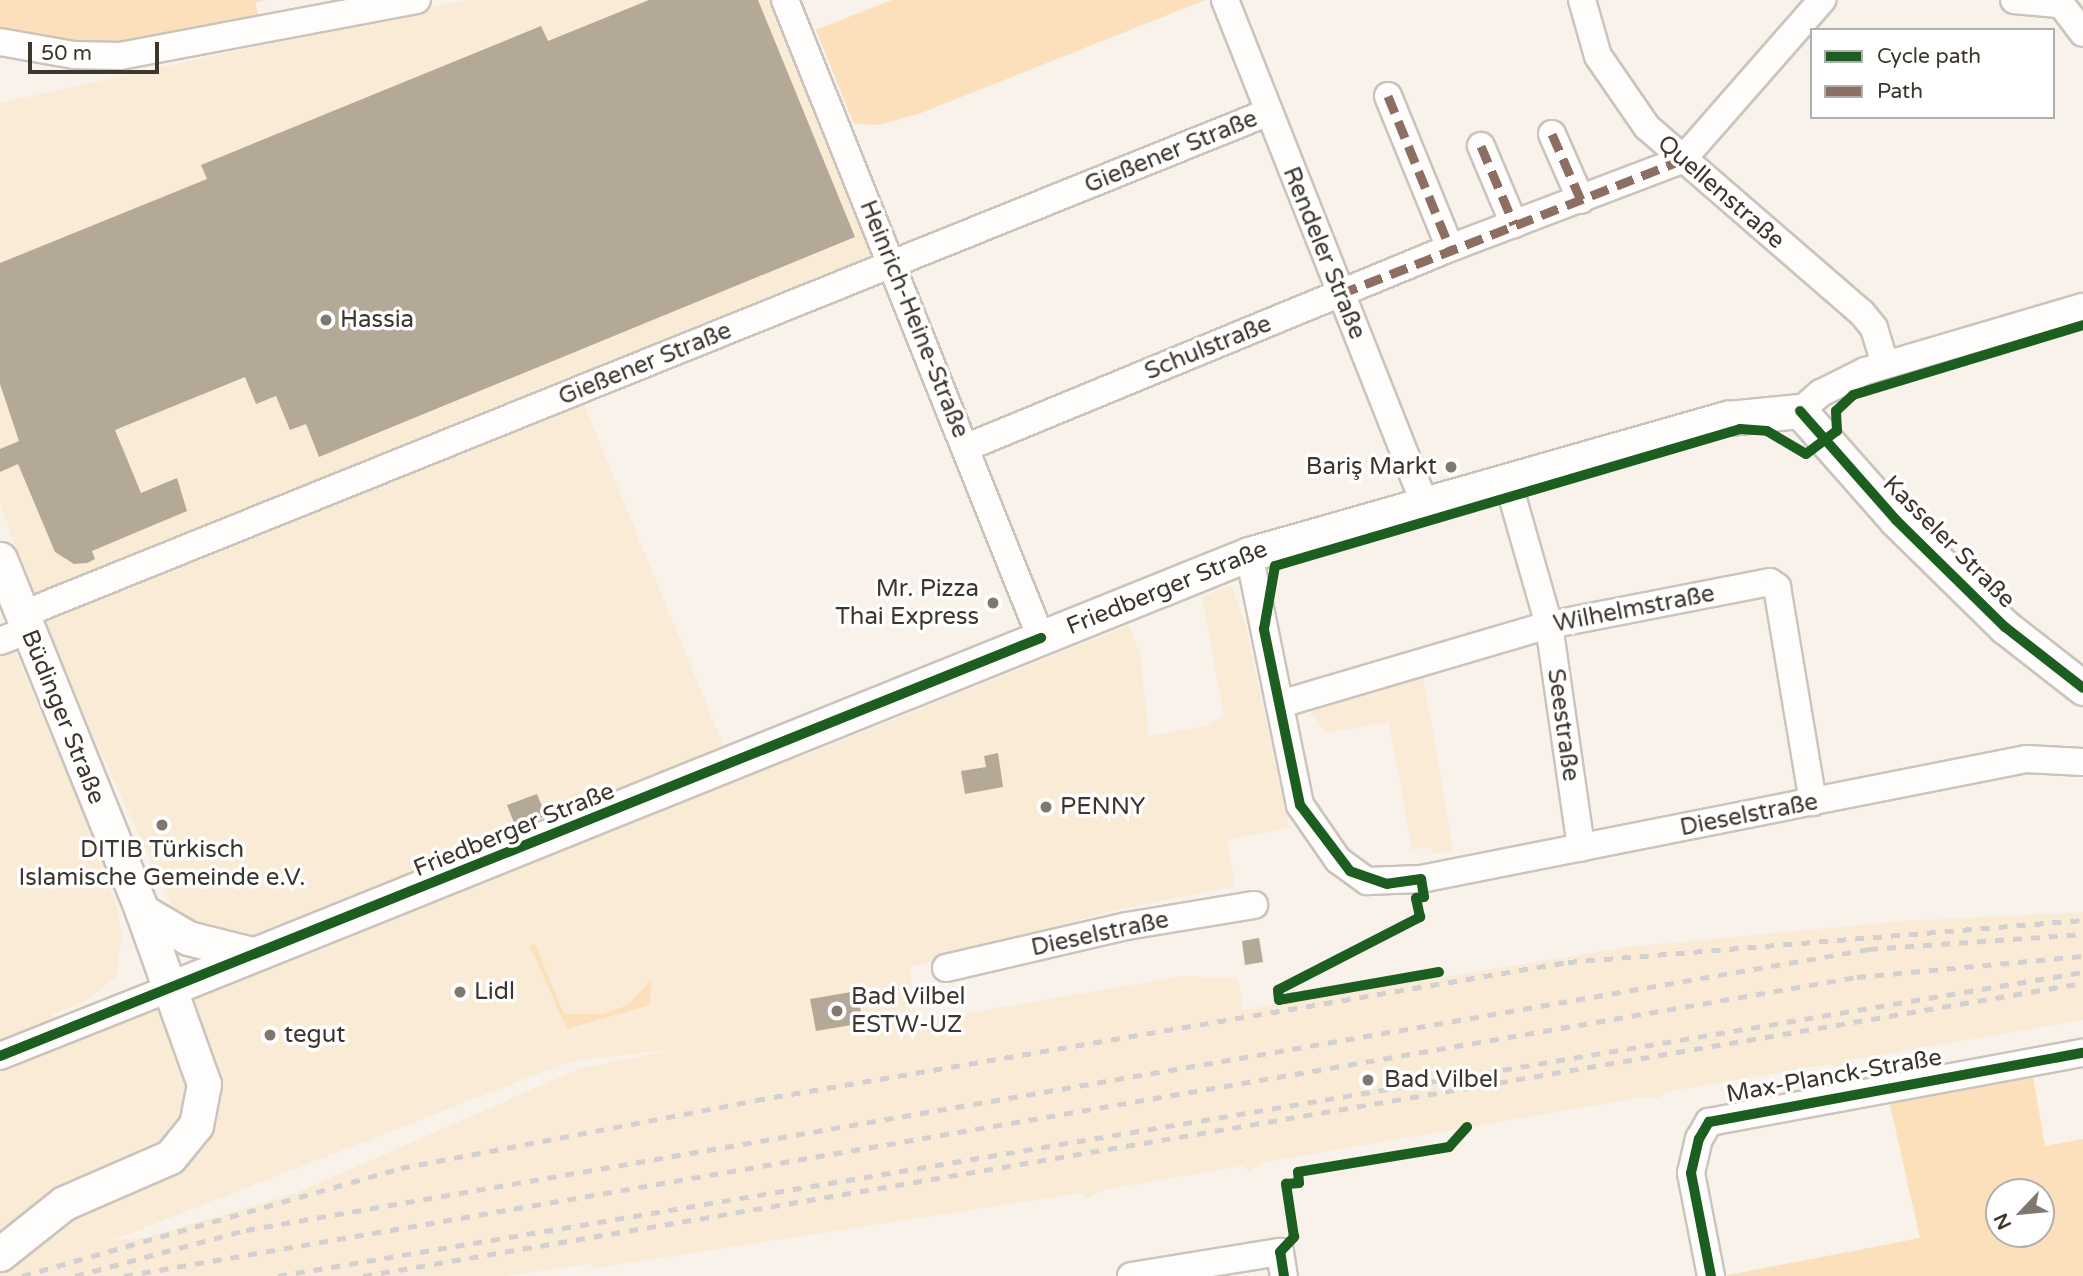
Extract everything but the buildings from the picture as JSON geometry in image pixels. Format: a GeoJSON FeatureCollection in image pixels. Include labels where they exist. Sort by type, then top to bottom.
{"type":"FeatureCollection","features":[{"type":"Feature","properties":{"kind":"main road","name":"Friedberger Straße"},"geometry":{"type":"LineString","coordinates":[[171,988],[251,954],[488,864],[1249,554],[1728,418],[1800,411]]}},
{"type":"Feature","properties":{"kind":"main road","name":"Kasseler Straße"},"geometry":{"type":"LineString","coordinates":[[1800,411],[1896,520],[2020,641],[2083,688]]}},
{"type":"Feature","properties":{"kind":"main road","name":"Büdinger Straße"},"geometry":{"type":"LineString","coordinates":[[0,559],[16,629],[142,911],[204,1084],[201,1108],[188,1138],[160,1163],[54,1210],[0,1254]]}},
{"type":"Feature","properties":{"kind":"main road","name":"Kasseler Straße"},"geometry":{"type":"LineString","coordinates":[[1970,592],[2083,670]]}},
{"type":"Feature","properties":{"kind":"main road"},"geometry":{"type":"LineString","coordinates":[[142,911],[188,938],[251,954]]}},
{"type":"Feature","properties":{"kind":"street"},"geometry":{"type":"LineString","coordinates":[[0,42],[74,55],[120,56],[417,0]]}},
{"type":"Feature","properties":{"kind":"street","name":"Heinrich-Heine-Straße"},"geometry":{"type":"LineString","coordinates":[[785,0],[1041,638]]}},
{"type":"Feature","properties":{"kind":"street","name":"Rendeler Straße"},"geometry":{"type":"LineString","coordinates":[[1225,0],[1425,505]]}},
{"type":"Feature","properties":{"kind":"street","name":"Quellenstraße"},"geometry":{"type":"LineString","coordinates":[[1582,0],[1605,69],[1647,127],[1869,320],[1885,364]]}},
{"type":"Feature","properties":{"kind":"street","name":"Schulstraße"},"geometry":{"type":"LineString","coordinates":[[965,448],[1450,248],[1682,160],[1822,0]]}},
{"type":"Feature","properties":{"kind":"street"},"geometry":{"type":"LineString","coordinates":[[2014,0],[2058,2],[2083,33]]}},
{"type":"Feature","properties":{"kind":"street"},"geometry":{"type":"LineString","coordinates":[[1388,96],[1450,248]]}},
{"type":"Feature","properties":{"kind":"street","name":"Gießener Straße"},"geometry":{"type":"LineString","coordinates":[[16,629],[892,264],[1269,112]]}},
{"type":"Feature","properties":{"kind":"street"},"geometry":{"type":"LineString","coordinates":[[1552,134],[1581,200]]}},
{"type":"Feature","properties":{"kind":"street"},"geometry":{"type":"LineString","coordinates":[[1482,146],[1514,224]]}},
{"type":"Feature","properties":{"kind":"street"},"geometry":{"type":"LineString","coordinates":[[1800,411],[1821,393],[1885,364],[2083,307]]}},
{"type":"Feature","properties":{"kind":"street","name":"Seestraße"},"geometry":{"type":"LineString","coordinates":[[1508,482],[1549,625],[1581,848]]}},
{"type":"Feature","properties":{"kind":"street","name":"Dieselstraße"},"geometry":{"type":"LineString","coordinates":[[1249,554],[1300,805],[1338,860],[1367,881],[1416,880],[2026,759],[2083,762]]}},
{"type":"Feature","properties":{"kind":"street","name":"Wilhelmstraße"},"geometry":{"type":"LineString","coordinates":[[1280,704],[1549,625],[1774,582],[1813,802]]}},
{"type":"Feature","properties":{"kind":"street","name":"Dieselstraße"},"geometry":{"type":"LineString","coordinates":[[946,968],[1127,926],[1254,905]]}},
{"type":"Feature","properties":{"kind":"street","name":"Friedberger Straße"},"geometry":{"type":"LineString","coordinates":[[0,1056],[171,988]]}},
{"type":"Feature","properties":{"kind":"street","name":"Max-Planck-Straße"},"geometry":{"type":"LineString","coordinates":[[1710,1276],[1691,1173],[1699,1139],[1709,1122],[2083,1053]]}},
{"type":"Feature","properties":{"kind":"street"},"geometry":{"type":"LineString","coordinates":[[1131,1276],[1280,1252],[1284,1276]]}},
{"type":"Feature","properties":{"kind":"shaded area"},"geometry":{"type":"Polygon","coordinates":[[[0,0],[265,0],[255,3],[261,23],[116,50],[0,30],[0,0]]]}},
{"type":"Feature","properties":{"kind":"shaded area"},"geometry":{"type":"Polygon","coordinates":[[[465,0],[777,0],[881,255],[574,380],[735,774],[801,757],[1129,625],[1140,653],[1149,736],[1205,726],[1224,716],[1202,597],[1231,585],[1245,623],[1289,827],[1227,840],[1235,886],[1116,910],[910,967],[916,1022],[1184,976],[1238,979],[1243,1010],[1628,947],[1902,921],[2083,912],[2083,1020],[1851,1060],[1837,1068],[1830,1064],[1665,1092],[1660,1098],[1644,1097],[1265,1162],[1249,1171],[1242,1166],[1103,1190],[1088,1198],[1081,1193],[596,1268],[590,1264],[506,1276],[0,1276],[0,626],[4,625],[100,853],[118,912],[122,939],[116,977],[85,1001],[53,1014],[66,1046],[209,988],[37,612],[0,502],[0,103],[465,0]],[[682,1048],[568,1062],[113,1240],[144,1238],[296,1193],[581,1068],[682,1048]]]}},
{"type":"Feature","properties":{"kind":"shaded area"},"geometry":{"type":"Polygon","coordinates":[[[892,0],[1205,0],[921,113],[879,125],[854,124],[816,30],[892,0]]]}},
{"type":"Feature","properties":{"kind":"shaded area"},"geometry":{"type":"Polygon","coordinates":[[[1423,675],[1453,850],[1432,854],[1430,847],[1412,850],[1389,722],[1326,733],[1311,711],[1423,675]]]}},
{"type":"Feature","properties":{"kind":"shaded area"},"geometry":{"type":"Polygon","coordinates":[[[535,944],[564,1014],[602,1014],[628,1005],[651,980],[650,1005],[567,1029],[530,946],[535,944]]]}},
{"type":"Feature","properties":{"kind":"shaded area"},"geometry":{"type":"Polygon","coordinates":[[[2032,1072],[2045,1146],[2083,1139],[2083,1276],[1723,1276],[1920,1238],[1889,1100],[2032,1072]]]}},
{"type":"Feature","properties":{"kind":"railway"},"geometry":{"type":"LineString","coordinates":[[22,1276],[401,1168],[756,1100],[1568,962],[2083,920]]}},
{"type":"Feature","properties":{"kind":"railway"},"geometry":{"type":"LineString","coordinates":[[75,1276],[246,1230],[1869,949],[2083,934]]}},
{"type":"Feature","properties":{"kind":"railway"},"geometry":{"type":"LineString","coordinates":[[124,1276],[1857,977],[2083,956]]}},
{"type":"Feature","properties":{"kind":"railway"},"geometry":{"type":"LineString","coordinates":[[278,1276],[2083,972]]}},
{"type":"Feature","properties":{"kind":"railway"},"geometry":{"type":"LineString","coordinates":[[363,1276],[2083,983]]}},
{"type":"Feature","properties":{"kind":"marked path"},"geometry":{"type":"LineString","coordinates":[[1388,96],[1450,248]]}},
{"type":"Feature","properties":{"kind":"marked path"},"geometry":{"type":"LineString","coordinates":[[1552,134],[1581,200]]}},
{"type":"Feature","properties":{"kind":"marked path"},"geometry":{"type":"LineString","coordinates":[[1481,146],[1514,224]]}},
{"type":"Feature","properties":{"kind":"marked path"},"geometry":{"type":"LineString","coordinates":[[1340,294],[1682,160]]}},
{"type":"Feature","properties":{"kind":"cycle path"},"geometry":{"type":"LineString","coordinates":[[1439,972],[1279,1000],[1278,990],[1420,917],[1416,898],[1424,897],[1421,879],[1387,884],[1350,871],[1300,805],[1264,629],[1275,566],[1740,429],[1767,431],[1806,454],[1837,431],[1836,411],[1853,395],[2083,325]]}},
{"type":"Feature","properties":{"kind":"cycle path"},"geometry":{"type":"LineString","coordinates":[[1800,411],[1896,520],[2005,627],[2083,688]]}},
{"type":"Feature","properties":{"kind":"cycle path"},"geometry":{"type":"LineString","coordinates":[[0,1056],[1041,638]]}},
{"type":"Feature","properties":{"kind":"cycle path"},"geometry":{"type":"LineString","coordinates":[[1711,1276],[1691,1173],[1699,1139],[1709,1122],[2083,1053]]}},
{"type":"Feature","properties":{"kind":"cycle path"},"geometry":{"type":"LineString","coordinates":[[1284,1276],[1280,1252],[1294,1237],[1286,1184],[1299,1183],[1298,1172],[1449,1147],[1467,1127]]}},
{"type":"Feature","properties":{"kind":"place","name":"Hassia"},"geometry":{"type":"Point","coordinates":[326,320]}},
{"type":"Feature","properties":{"kind":"place","name":"Bariş Markt"},"geometry":{"type":"Point","coordinates":[1451,467]}},
{"type":"Feature","properties":{"kind":"place","name":"Mr. Pizza Thai Express"},"geometry":{"type":"Point","coordinates":[993,603]}},
{"type":"Feature","properties":{"kind":"place","name":"PENNY"},"geometry":{"type":"Point","coordinates":[1046,807]}},
{"type":"Feature","properties":{"kind":"place","name":"DITIB Türkisch Islamische Gemeinde e.V."},"geometry":{"type":"Point","coordinates":[162,825]}},
{"type":"Feature","properties":{"kind":"place","name":"Lidl"},"geometry":{"type":"Point","coordinates":[460,992]}},
{"type":"Feature","properties":{"kind":"place","name":"Bad Vilbel ESTW-UZ"},"geometry":{"type":"Point","coordinates":[837,1011]}},
{"type":"Feature","properties":{"kind":"place","name":"tegut"},"geometry":{"type":"Point","coordinates":[270,1035]}},
{"type":"Feature","properties":{"kind":"place","name":"Bad Vilbel"},"geometry":{"type":"Point","coordinates":[1368,1080]}}]}
